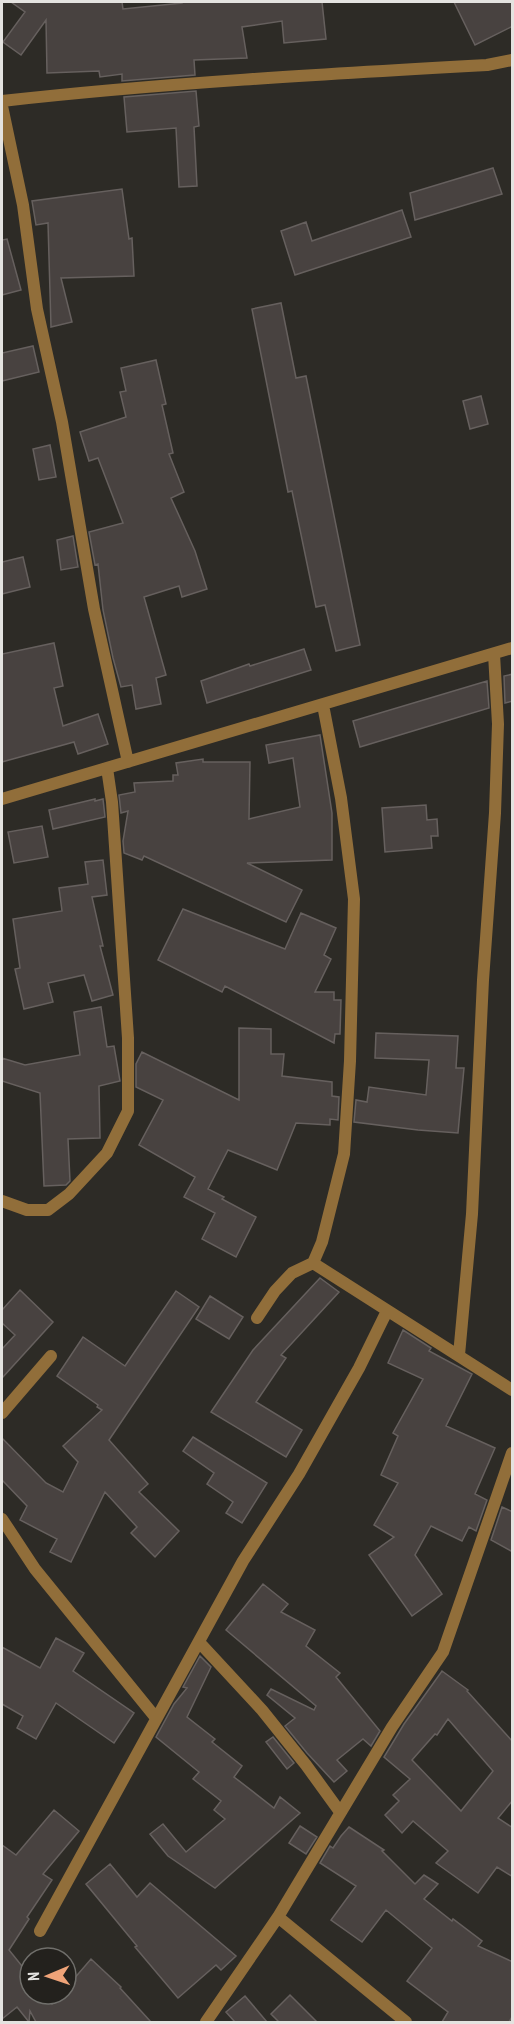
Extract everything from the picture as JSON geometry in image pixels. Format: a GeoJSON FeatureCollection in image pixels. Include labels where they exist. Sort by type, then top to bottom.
{"type":"FeatureCollection","features":[{"type":"Feature","properties":{"kind":"street"},"geometry":{"type":"LineString","coordinates":[[2,101],[87,91],[212,81],[487,65],[513,60]]}},
{"type":"Feature","properties":{"kind":"street"},"geometry":{"type":"LineString","coordinates":[[2,106],[23,205],[37,309],[62,422],[94,609],[128,762]]}},
{"type":"Feature","properties":{"kind":"street"},"geometry":{"type":"LineString","coordinates":[[2,799],[513,648]]}},
{"type":"Feature","properties":{"kind":"street"},"geometry":{"type":"LineString","coordinates":[[459,1355],[472,1214],[483,980],[495,813],[498,724],[494,654]]}},
{"type":"Feature","properties":{"kind":"street"},"geometry":{"type":"LineString","coordinates":[[257,1318],[274,1291],[292,1273],[313,1263],[322,1242],[344,1154],[350,1061],[354,899],[341,798],[323,705]]}},
{"type":"Feature","properties":{"kind":"street"},"geometry":{"type":"LineString","coordinates":[[2,1201],[27,1210],[48,1210],[69,1194],[107,1153],[128,1111],[128,1038],[112,802],[107,768]]}},
{"type":"Feature","properties":{"kind":"street"},"geometry":{"type":"LineString","coordinates":[[313,1263],[513,1390]]}},
{"type":"Feature","properties":{"kind":"street"},"geometry":{"type":"LineString","coordinates":[[40,1931],[243,1561],[299,1474],[360,1368],[387,1311]]}},
{"type":"Feature","properties":{"kind":"street"},"geometry":{"type":"LineString","coordinates":[[2,1413],[51,1356]]}},
{"type":"Feature","properties":{"kind":"street"},"geometry":{"type":"LineString","coordinates":[[206,2022],[278,1917],[392,1727],[443,1652],[513,1453]]}},
{"type":"Feature","properties":{"kind":"street"},"geometry":{"type":"LineString","coordinates":[[2,1519],[35,1569],[156,1718]]}},
{"type":"Feature","properties":{"kind":"street"},"geometry":{"type":"LineString","coordinates":[[199,1641],[262,1710],[340,1812]]}},
{"type":"Feature","properties":{"kind":"street"},"geometry":{"type":"LineString","coordinates":[[278,1917],[406,2022]]}},
{"type":"Feature","properties":{"kind":"building"},"geometry":{"type":"Polygon","coordinates":[[[11,2],[122,2],[123,9],[182,2],[322,2],[326,39],[284,43],[282,21],[242,27],[247,58],[194,60],[195,75],[122,81],[122,74],[100,77],[99,71],[47,73],[46,20],[21,55],[3,42],[25,12],[11,2]]]}},
{"type":"Feature","properties":{"kind":"building"},"geometry":{"type":"Polygon","coordinates":[[[454,2],[513,2],[513,26],[475,45],[454,2]]]}},
{"type":"Feature","properties":{"kind":"building"},"geometry":{"type":"Polygon","coordinates":[[[196,91],[199,126],[194,127],[197,186],[179,187],[176,128],[127,132],[124,97],[196,91]]]}},
{"type":"Feature","properties":{"kind":"building"},"geometry":{"type":"Polygon","coordinates":[[[493,168],[502,194],[415,220],[410,193],[493,168]]]}},
{"type":"Feature","properties":{"kind":"building"},"geometry":{"type":"Polygon","coordinates":[[[122,189],[129,239],[132,238],[134,276],[61,278],[72,322],[51,327],[48,223],[36,225],[32,201],[122,189]]]}},
{"type":"Feature","properties":{"kind":"building"},"geometry":{"type":"Polygon","coordinates":[[[402,210],[411,237],[295,275],[281,231],[306,222],[312,241],[402,210]]]}},
{"type":"Feature","properties":{"kind":"building"},"geometry":{"type":"Polygon","coordinates":[[[7,239],[21,290],[2,295],[2,240],[7,239]]]}},
{"type":"Feature","properties":{"kind":"building"},"geometry":{"type":"Polygon","coordinates":[[[281,303],[296,378],[306,376],[360,645],[336,651],[325,605],[316,607],[292,491],[288,492],[252,309],[281,303]]]}},
{"type":"Feature","properties":{"kind":"building"},"geometry":{"type":"Polygon","coordinates":[[[33,346],[39,372],[2,381],[2,353],[33,346]]]}},
{"type":"Feature","properties":{"kind":"building"},"geometry":{"type":"Polygon","coordinates":[[[156,360],[166,404],[162,405],[173,453],[169,454],[184,492],[171,498],[195,551],[207,589],[182,597],[179,586],[144,597],[166,675],[156,678],[161,704],[136,709],[132,685],[121,687],[113,658],[103,610],[98,564],[95,565],[89,532],[123,523],[98,458],[89,461],[80,432],[126,417],[120,392],[126,391],[121,368],[156,360]]]}},
{"type":"Feature","properties":{"kind":"building"},"geometry":{"type":"Polygon","coordinates":[[[481,396],[488,424],[470,429],[463,401],[481,396]]]}},
{"type":"Feature","properties":{"kind":"building"},"geometry":{"type":"Polygon","coordinates":[[[50,445],[56,477],[39,480],[33,449],[50,445]]]}},
{"type":"Feature","properties":{"kind":"building"},"geometry":{"type":"Polygon","coordinates":[[[73,536],[78,567],[61,570],[57,540],[73,536]]]}},
{"type":"Feature","properties":{"kind":"building"},"geometry":{"type":"Polygon","coordinates":[[[23,557],[30,587],[2,594],[2,562],[23,557]]]}},
{"type":"Feature","properties":{"kind":"building"},"geometry":{"type":"Polygon","coordinates":[[[54,643],[63,686],[54,688],[63,726],[98,714],[108,744],[78,754],[74,742],[2,762],[2,654],[54,643]]]}},
{"type":"Feature","properties":{"kind":"building"},"geometry":{"type":"Polygon","coordinates":[[[304,649],[311,670],[207,703],[201,681],[249,664],[250,666],[304,649]]]}},
{"type":"Feature","properties":{"kind":"building"},"geometry":{"type":"Polygon","coordinates":[[[513,674],[513,701],[505,703],[504,676],[513,674]]]}},
{"type":"Feature","properties":{"kind":"building"},"geometry":{"type":"Polygon","coordinates":[[[487,681],[489,708],[360,747],[353,721],[487,681]]]}},
{"type":"Feature","properties":{"kind":"building"},"geometry":{"type":"Polygon","coordinates":[[[320,735],[332,813],[332,860],[247,863],[302,890],[286,922],[144,856],[142,860],[124,853],[123,841],[128,811],[121,813],[119,795],[135,792],[134,783],[173,781],[173,775],[178,775],[176,763],[203,759],[203,762],[250,762],[249,819],[300,807],[293,758],[269,763],[266,745],[320,735]]]}},
{"type":"Feature","properties":{"kind":"building"},"geometry":{"type":"Polygon","coordinates":[[[95,799],[95,801],[103,799],[105,817],[53,829],[49,810],[95,799]]]}},
{"type":"Feature","properties":{"kind":"building"},"geometry":{"type":"Polygon","coordinates":[[[426,805],[427,820],[437,819],[438,836],[431,836],[432,848],[385,852],[382,808],[426,805]]]}},
{"type":"Feature","properties":{"kind":"building"},"geometry":{"type":"Polygon","coordinates":[[[42,826],[48,857],[14,863],[8,832],[42,826]]]}},
{"type":"Feature","properties":{"kind":"building"},"geometry":{"type":"Polygon","coordinates":[[[103,860],[107,895],[92,897],[103,946],[100,946],[113,995],[92,1001],[84,975],[48,983],[53,1002],[24,1009],[15,969],[20,968],[13,919],[62,911],[59,888],[88,884],[85,862],[103,860]]]}},
{"type":"Feature","properties":{"kind":"building"},"geometry":{"type":"Polygon","coordinates":[[[183,909],[285,949],[301,913],[336,928],[324,955],[331,959],[315,992],[334,992],[334,1000],[341,1000],[340,1034],[335,1034],[334,1043],[225,986],[222,992],[158,960],[183,909]]]}},
{"type":"Feature","properties":{"kind":"building"},"geometry":{"type":"Polygon","coordinates":[[[101,1007],[107,1047],[114,1046],[120,1081],[99,1086],[100,1138],[68,1139],[70,1181],[66,1185],[44,1186],[40,1093],[2,1081],[2,1058],[25,1065],[80,1055],[74,1012],[101,1007]]]}},
{"type":"Feature","properties":{"kind":"building"},"geometry":{"type":"Polygon","coordinates":[[[239,1028],[271,1029],[271,1054],[284,1054],[282,1076],[332,1082],[332,1096],[339,1097],[338,1120],[330,1119],[330,1125],[296,1123],[277,1170],[228,1150],[208,1189],[256,1217],[236,1257],[202,1239],[215,1213],[184,1197],[195,1177],[139,1145],[163,1100],[136,1087],[136,1064],[142,1052],[239,1100],[239,1028]]]}},
{"type":"Feature","properties":{"kind":"building"},"geometry":{"type":"Polygon","coordinates":[[[376,1033],[458,1036],[456,1068],[464,1068],[458,1133],[354,1122],[356,1100],[367,1102],[369,1087],[426,1095],[429,1060],[375,1058],[376,1033]]]}},
{"type":"Feature","properties":{"kind":"building"},"geometry":{"type":"Polygon","coordinates":[[[320,1278],[339,1292],[281,1355],[286,1358],[256,1402],[302,1430],[286,1457],[211,1412],[253,1350],[320,1278]]]}},
{"type":"Feature","properties":{"kind":"building"},"geometry":{"type":"Polygon","coordinates":[[[20,1290],[53,1322],[2,1378],[2,1349],[15,1335],[2,1323],[2,1310],[20,1290]]]}},
{"type":"Feature","properties":{"kind":"building"},"geometry":{"type":"Polygon","coordinates":[[[176,1291],[199,1307],[109,1440],[148,1484],[139,1492],[179,1531],[155,1557],[131,1533],[137,1527],[105,1492],[71,1562],[50,1552],[57,1539],[20,1520],[27,1506],[2,1480],[2,1438],[46,1483],[63,1492],[78,1462],[63,1446],[102,1410],[57,1376],[83,1337],[125,1366],[176,1291]]]}},
{"type":"Feature","properties":{"kind":"building"},"geometry":{"type":"Polygon","coordinates":[[[210,1296],[243,1317],[229,1339],[196,1319],[210,1296]]]}},
{"type":"Feature","properties":{"kind":"building"},"geometry":{"type":"Polygon","coordinates":[[[403,1330],[431,1348],[429,1351],[472,1374],[446,1426],[495,1448],[475,1494],[487,1500],[476,1531],[469,1527],[462,1541],[431,1526],[415,1555],[442,1594],[412,1616],[369,1555],[394,1537],[374,1525],[398,1483],[381,1475],[398,1436],[393,1433],[423,1379],[388,1363],[403,1330]]]}},
{"type":"Feature","properties":{"kind":"building"},"geometry":{"type":"Polygon","coordinates":[[[193,1437],[267,1483],[242,1523],[226,1513],[233,1502],[207,1484],[214,1473],[183,1451],[193,1437]]]}},
{"type":"Feature","properties":{"kind":"building"},"geometry":{"type":"Polygon","coordinates":[[[502,1507],[513,1512],[513,1552],[491,1540],[502,1507]]]}},
{"type":"Feature","properties":{"kind":"building"},"geometry":{"type":"Polygon","coordinates":[[[263,1584],[288,1604],[281,1612],[315,1630],[306,1646],[340,1673],[336,1677],[380,1731],[371,1746],[363,1739],[337,1760],[347,1771],[334,1782],[285,1726],[295,1718],[267,1695],[271,1689],[314,1710],[316,1706],[226,1630],[263,1584]]]}},
{"type":"Feature","properties":{"kind":"building"},"geometry":{"type":"Polygon","coordinates":[[[56,1638],[84,1653],[73,1671],[134,1713],[114,1743],[56,1703],[36,1739],[17,1728],[23,1716],[2,1704],[2,1647],[40,1668],[56,1638]]]}},
{"type":"Feature","properties":{"kind":"building"},"geometry":{"type":"Polygon","coordinates":[[[200,1656],[211,1667],[187,1717],[215,1739],[212,1742],[242,1766],[234,1777],[274,1808],[280,1797],[300,1813],[215,1888],[168,1856],[150,1834],[163,1824],[186,1852],[225,1819],[214,1810],[221,1801],[193,1779],[199,1772],[156,1737],[174,1704],[187,1688],[183,1687],[200,1656]]]}},
{"type":"Feature","properties":{"kind":"building"},"geometry":{"type":"Polygon","coordinates":[[[442,1671],[468,1690],[513,1742],[513,1800],[498,1818],[513,1828],[513,1877],[497,1867],[478,1893],[436,1863],[448,1851],[413,1821],[402,1833],[385,1815],[399,1801],[393,1795],[410,1779],[384,1757],[404,1724],[442,1671]],[[448,1719],[437,1735],[435,1734],[412,1760],[461,1811],[493,1771],[448,1719]]]}},
{"type":"Feature","properties":{"kind":"building"},"geometry":{"type":"Polygon","coordinates":[[[273,1737],[294,1763],[287,1769],[266,1742],[273,1737]]]}},
{"type":"Feature","properties":{"kind":"building"},"geometry":{"type":"Polygon","coordinates":[[[54,1810],[79,1831],[43,1874],[52,1880],[27,1917],[29,1919],[9,1950],[18,1961],[18,2006],[78,2006],[78,1974],[91,1959],[121,1987],[151,2022],[36,2022],[30,2011],[29,2022],[17,2007],[2,2019],[2,1845],[16,1855],[54,1810]]]}},
{"type":"Feature","properties":{"kind":"building"},"geometry":{"type":"Polygon","coordinates":[[[300,1826],[317,1837],[306,1854],[289,1843],[300,1826]]]}},
{"type":"Feature","properties":{"kind":"building"},"geometry":{"type":"Polygon","coordinates":[[[349,1827],[384,1850],[382,1851],[415,1884],[424,1875],[438,1884],[424,1899],[482,1941],[478,1946],[513,1962],[513,2015],[509,2022],[442,2022],[448,2012],[407,1981],[432,1948],[386,1910],[362,1942],[331,1920],[356,1886],[320,1863],[330,1846],[333,1848],[349,1827]]]}},
{"type":"Feature","properties":{"kind":"building"},"geometry":{"type":"Polygon","coordinates":[[[110,1864],[137,1897],[150,1883],[236,1956],[221,1970],[216,1965],[178,1998],[86,1884],[110,1864]]]}},
{"type":"Feature","properties":{"kind":"building"},"geometry":{"type":"Polygon","coordinates":[[[290,1995],[317,2022],[279,2022],[271,2014],[290,1995]]]}},
{"type":"Feature","properties":{"kind":"building"},"geometry":{"type":"Polygon","coordinates":[[[245,1996],[267,2022],[235,2022],[226,2012],[245,1996]]]}}]}
